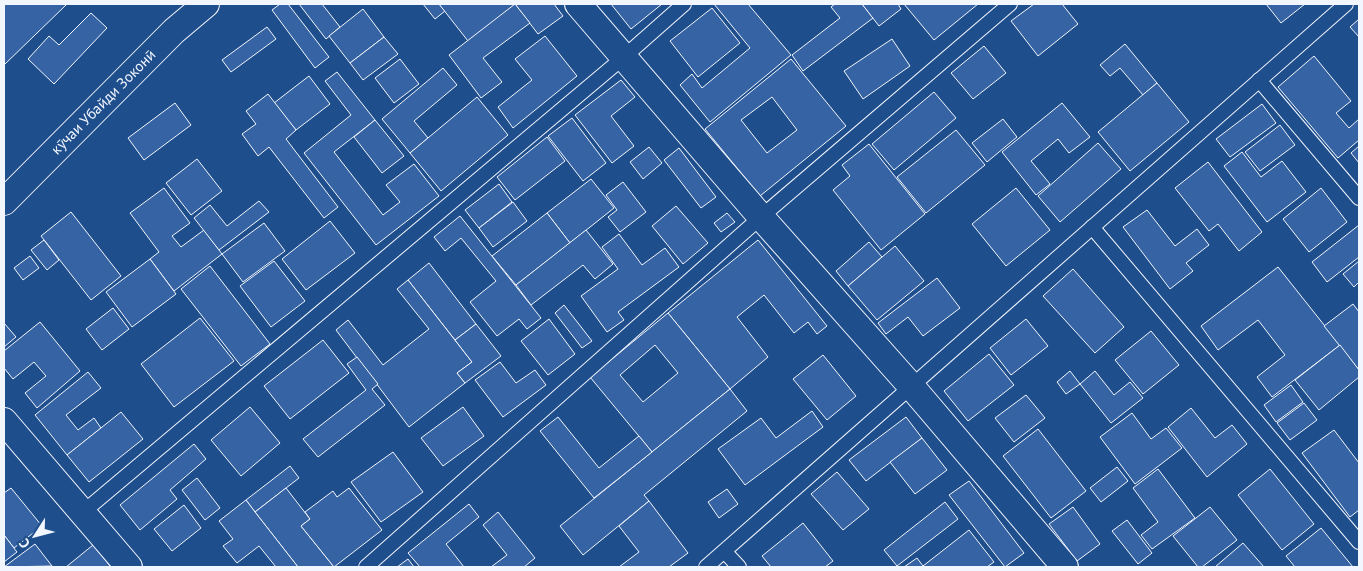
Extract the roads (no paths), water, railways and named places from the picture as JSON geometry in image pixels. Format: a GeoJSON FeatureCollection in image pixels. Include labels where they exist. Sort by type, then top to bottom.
{"type":"FeatureCollection","features":[{"type":"Feature","properties":{"kind":"street","name":"кӯчаи Убайди Зоконӣ"},"geometry":{"type":"LineString","coordinates":[[4,202],[174,31],[206,4]]}},
{"type":"Feature","properties":{"kind":"street"},"geometry":{"type":"LineString","coordinates":[[578,4],[761,217],[911,386],[1065,567]]}},
{"type":"Feature","properties":{"kind":"street"},"geometry":{"type":"LineString","coordinates":[[4,421],[129,567]]}},
{"type":"Feature","properties":{"kind":"lane"},"geometry":{"type":"LineString","coordinates":[[82,513],[624,57],[684,4]]}},
{"type":"Feature","properties":{"kind":"lane"},"geometry":{"type":"LineString","coordinates":[[366,567],[761,217],[1010,4]]}},
{"type":"Feature","properties":{"kind":"lane"},"geometry":{"type":"LineString","coordinates":[[706,567],[1346,4]]}},
{"type":"Feature","properties":{"kind":"lane"},"geometry":{"type":"LineString","coordinates":[[1259,80],[1359,198]]}},
{"type":"Feature","properties":{"kind":"lane"},"geometry":{"type":"LineString","coordinates":[[1092,227],[1359,542]]}},
{"type":"Feature","properties":{"kind":"lane"},"geometry":{"type":"LineString","coordinates":[[725,552],[739,567]]}}]}
